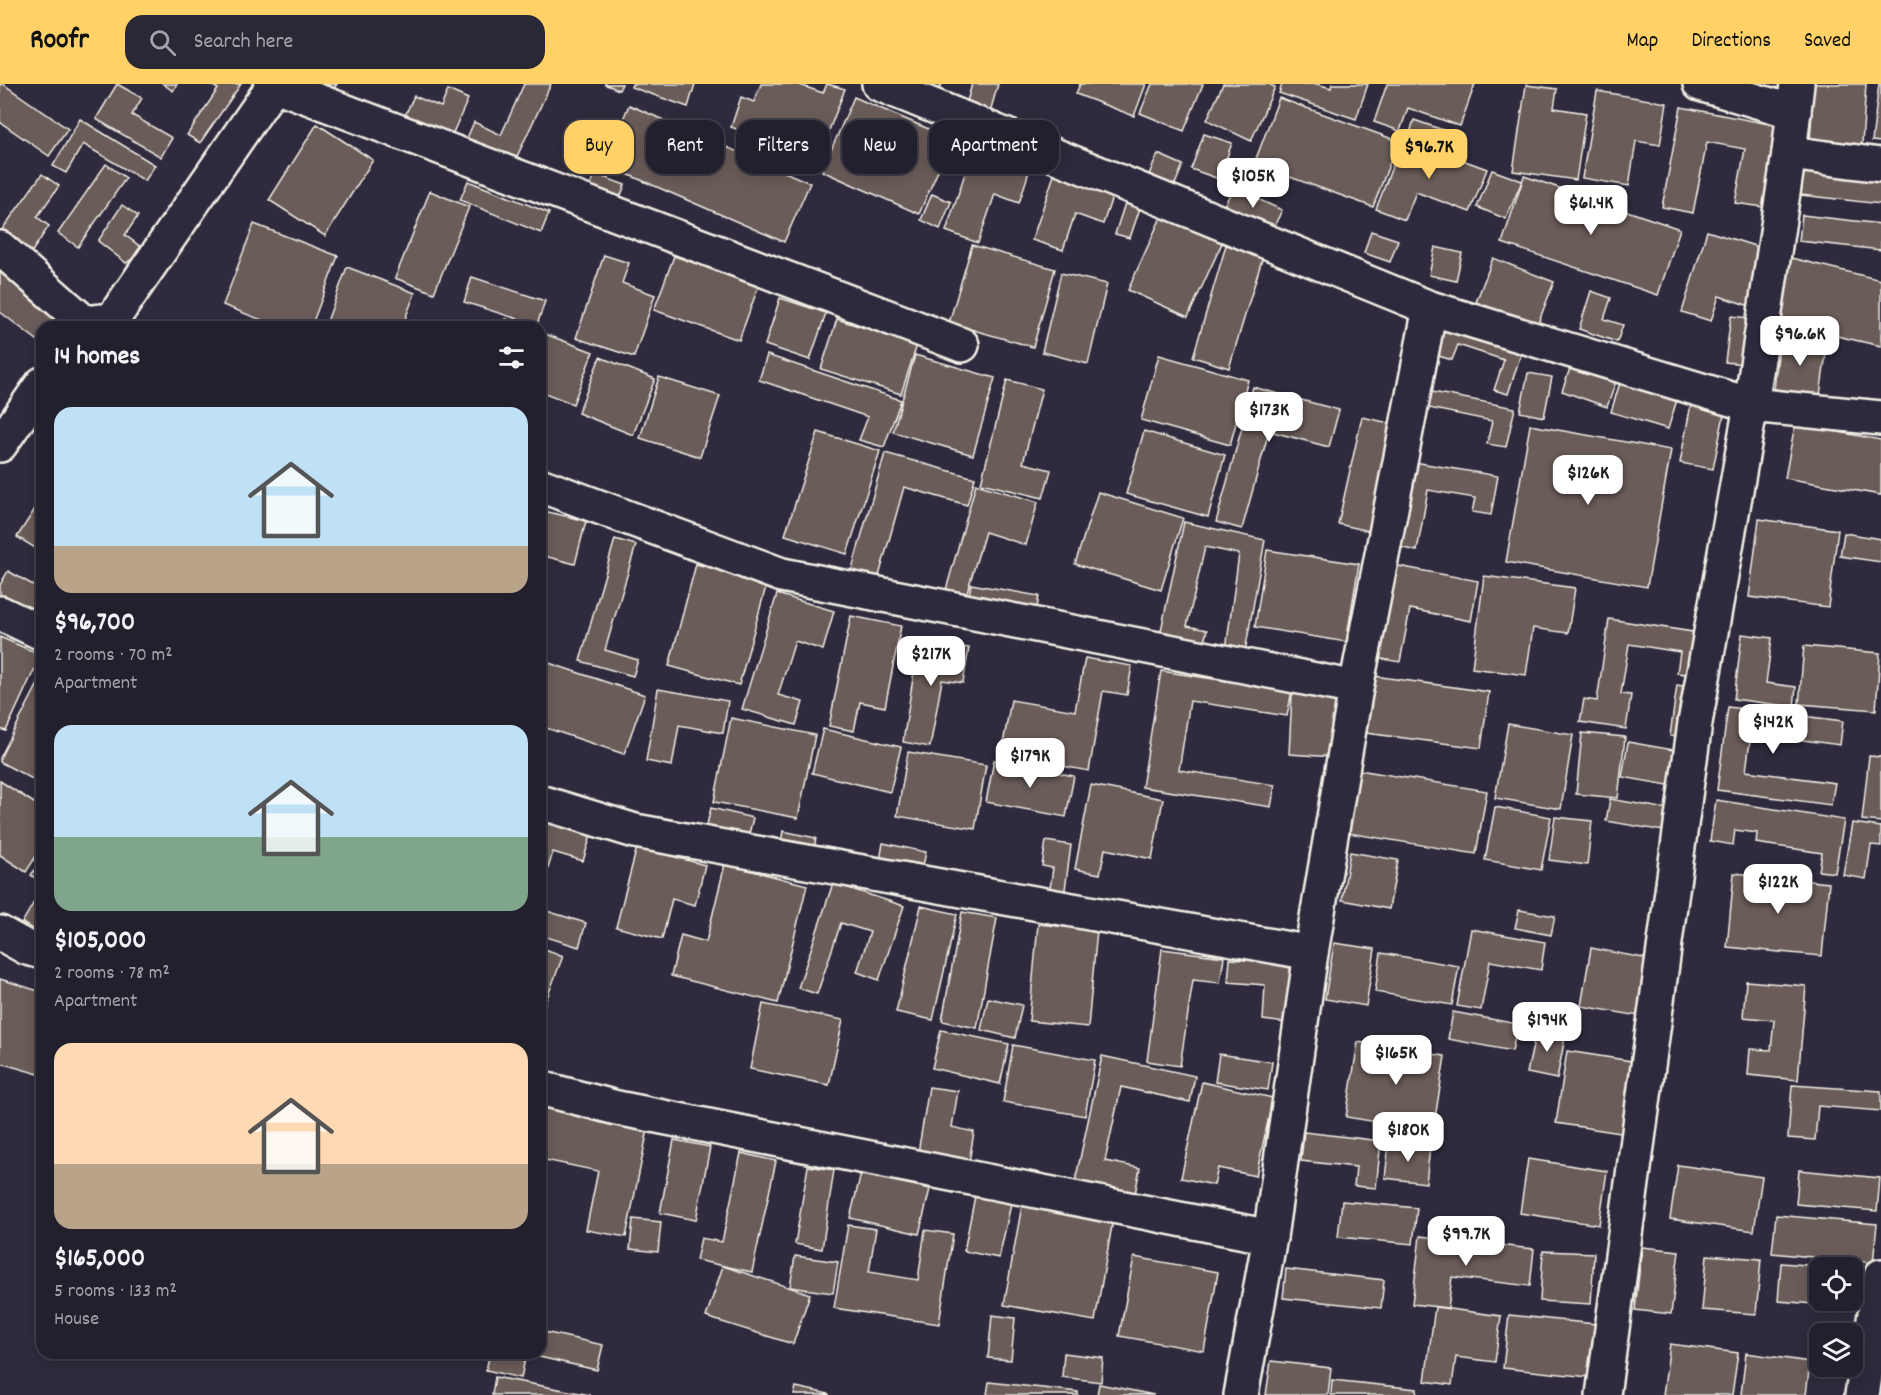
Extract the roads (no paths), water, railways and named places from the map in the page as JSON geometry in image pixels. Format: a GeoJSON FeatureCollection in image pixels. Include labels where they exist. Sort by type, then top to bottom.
{"type":"FeatureCollection","features":[{"type":"Feature","properties":{"kind":"street"},"geometry":{"type":"LineString","coordinates":[[104,321],[273,84],[962,345]]}},
{"type":"Feature","properties":{"kind":"street"},"geometry":{"type":"LineString","coordinates":[[879,84],[1430,308],[1751,405],[1881,418]]}},
{"type":"Feature","properties":{"kind":"street"},"geometry":{"type":"LineString","coordinates":[[1603,1395],[1695,723],[1751,405],[1790,153],[1796,98],[1700,84]]}},
{"type":"Feature","properties":{"kind":"street"},"geometry":{"type":"LineString","coordinates":[[1790,153],[1881,165]]}},
{"type":"Feature","properties":{"kind":"street"},"geometry":{"type":"LineString","coordinates":[[0,248],[98,321]]}},
{"type":"Feature","properties":{"kind":"street"},"geometry":{"type":"LineString","coordinates":[[1241,1395],[1270,1237],[1311,953],[1356,688],[1430,308]]}},
{"type":"Feature","properties":{"kind":"street"},"geometry":{"type":"LineString","coordinates":[[0,445],[36,393]]}},
{"type":"Feature","properties":{"kind":"street"},"geometry":{"type":"LineString","coordinates":[[546,487],[782,575],[1356,688]]}},
{"type":"Feature","properties":{"kind":"street"},"geometry":{"type":"LineString","coordinates":[[0,613],[36,630]]}},
{"type":"Feature","properties":{"kind":"street"},"geometry":{"type":"LineString","coordinates":[[546,804],[635,831],[1311,953]]}},
{"type":"Feature","properties":{"kind":"street"},"geometry":{"type":"LineString","coordinates":[[0,933],[36,950]]}},
{"type":"Feature","properties":{"kind":"street"},"geometry":{"type":"LineString","coordinates":[[546,1090],[616,1108],[1270,1237]]}},
{"type":"Feature","properties":{"kind":"street"},"geometry":{"type":"LineString","coordinates":[[1862,1395],[1881,1276]]}}]}
